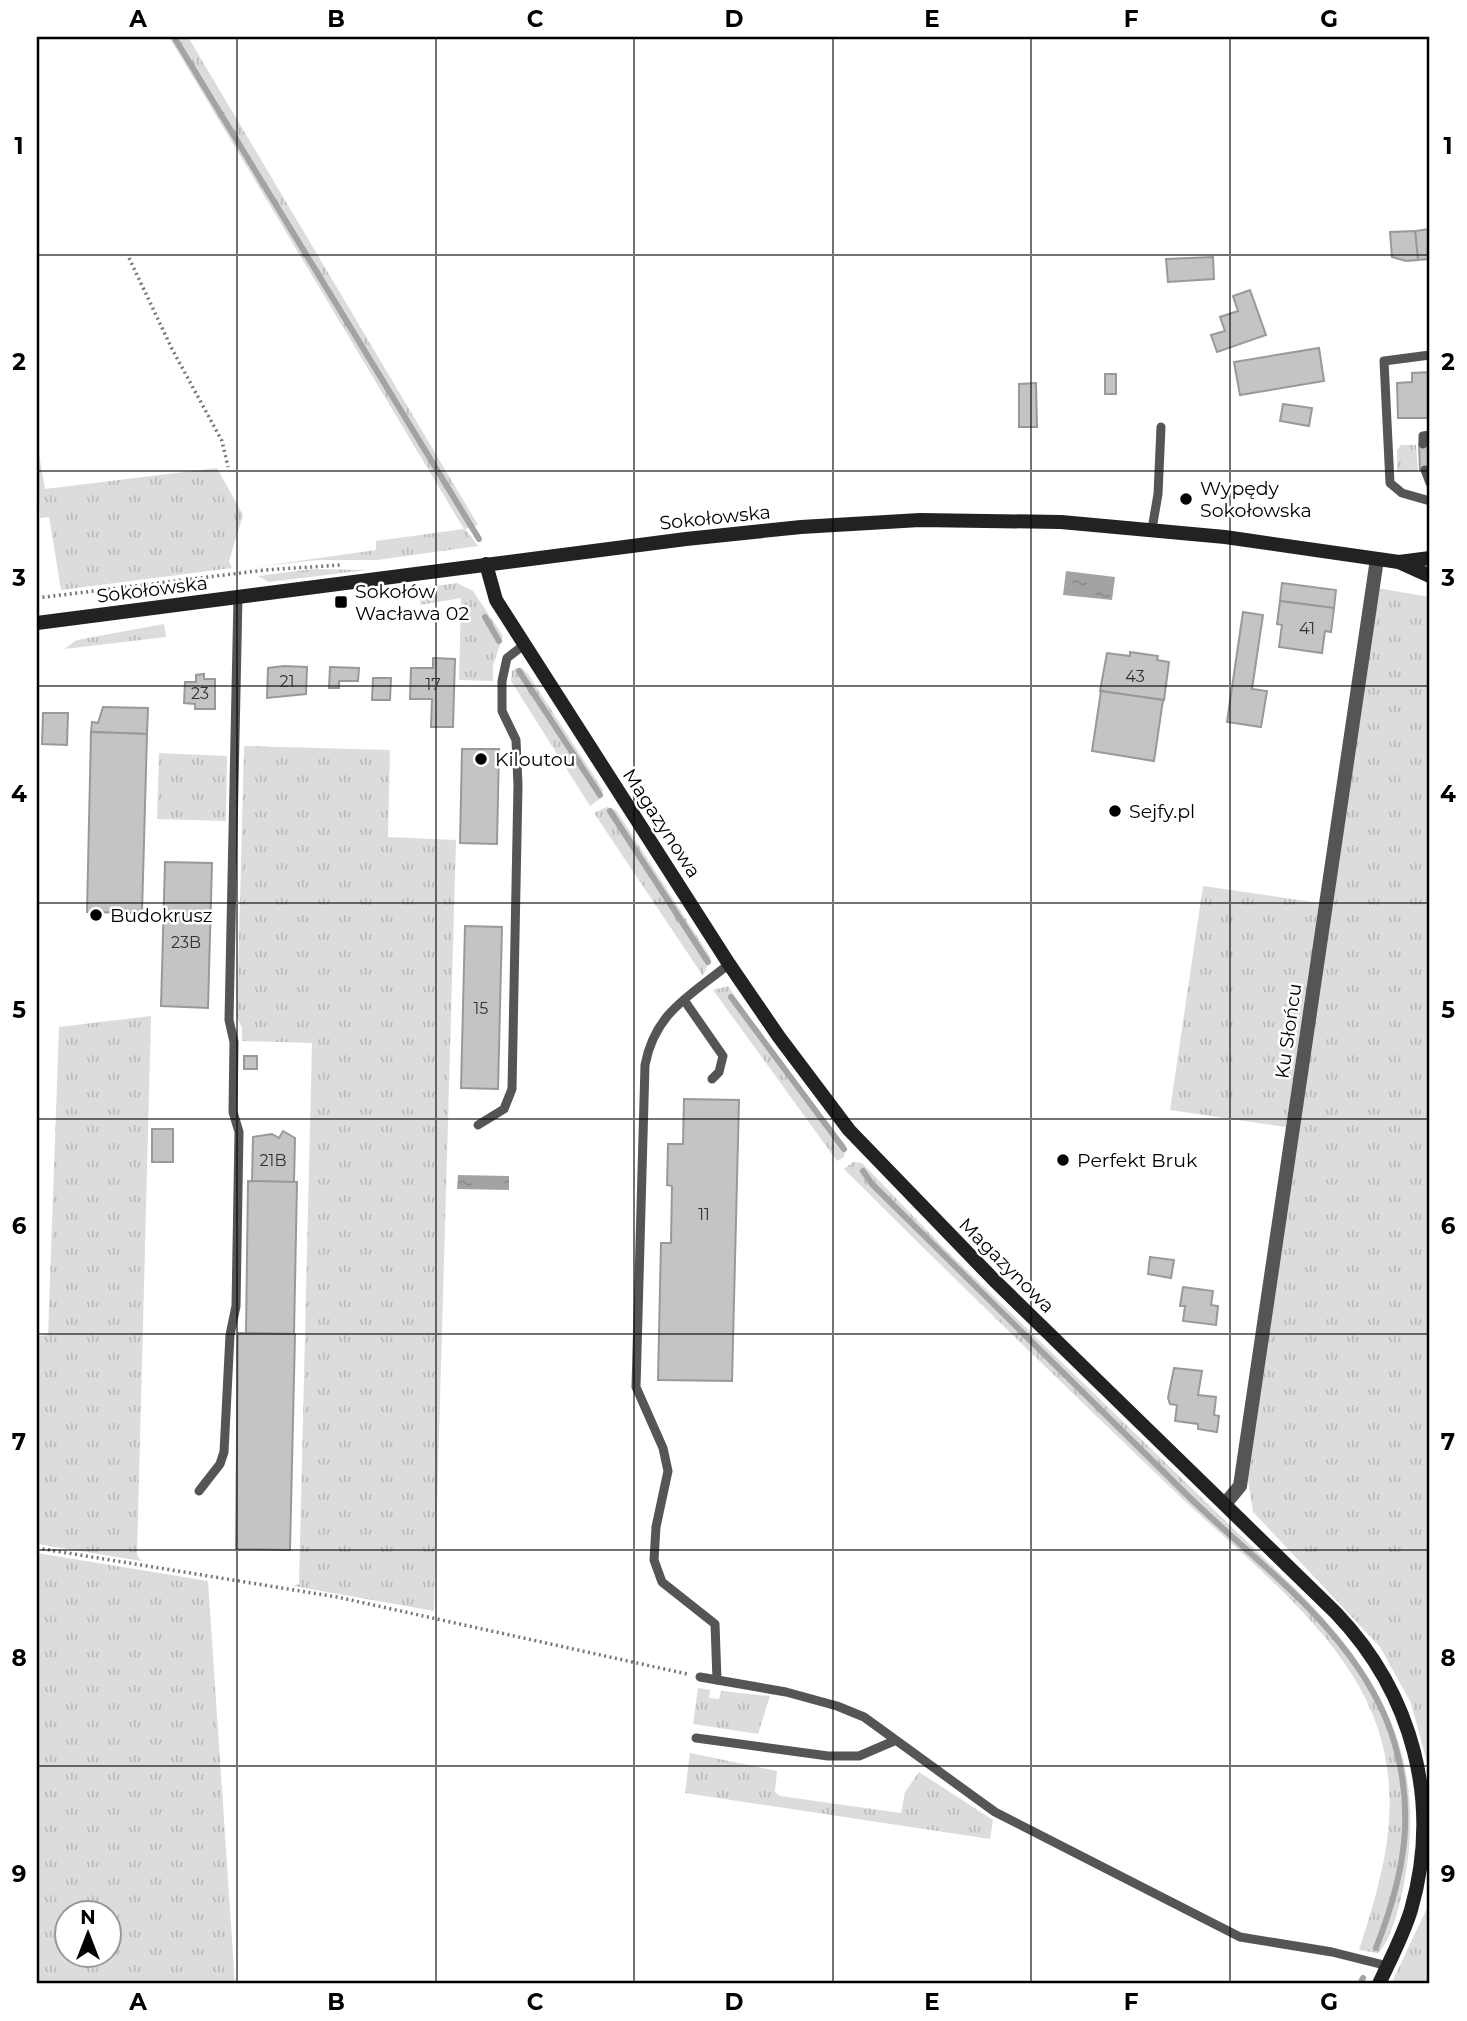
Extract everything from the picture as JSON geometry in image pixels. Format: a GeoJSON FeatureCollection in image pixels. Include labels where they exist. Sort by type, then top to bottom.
{"type":"FeatureCollection","features":[{"type":"Feature","properties":{"kind":"street","name":"Sokołowska"},"geometry":{"type":"LineString","coordinates":[[37,623],[686,539],[847,524],[1002,520],[1152,529],[1399,562],[1430,576]]}},
{"type":"Feature","properties":{"kind":"street","name":"Sokołowska"},"geometry":{"type":"LineString","coordinates":[[1399,562],[1429,557]]}},
{"type":"Feature","properties":{"kind":"street","name":"Ku Słońcu"},"geometry":{"type":"LineString","coordinates":[[1224,1504],[1240,1486],[1377,559]]}},
{"type":"Feature","properties":{"kind":"street","name":"Magazynowa"},"geometry":{"type":"LineString","coordinates":[[486,564],[492,591],[524,645],[729,964],[812,1082],[880,1164],[994,1280],[1355,1633],[1382,1671],[1404,1714],[1422,1787],[1423,1843],[1410,1912],[1379,1984]]}},
{"type":"Feature","properties":{"kind":"lane"},"geometry":{"type":"LineString","coordinates":[[1430,355],[1384,361],[1390,482],[1402,493],[1430,501]]}},
{"type":"Feature","properties":{"kind":"lane"},"geometry":{"type":"LineString","coordinates":[[1152,529],[1158,494],[1161,427]]}},
{"type":"Feature","properties":{"kind":"lane"},"geometry":{"type":"LineString","coordinates":[[1423,444],[1423,436],[1430,435]]}},
{"type":"Feature","properties":{"kind":"lane"},"geometry":{"type":"LineString","coordinates":[[1425,470],[1430,483]]}},
{"type":"Feature","properties":{"kind":"lane"},"geometry":{"type":"LineString","coordinates":[[199,1491],[220,1464],[224,1452],[230,1335],[236,1306],[239,1132],[233,1112],[234,1042],[229,1020],[238,597]]}},
{"type":"Feature","properties":{"kind":"lane"},"geometry":{"type":"LineString","coordinates":[[478,1125],[504,1109],[512,1090],[518,785],[516,740],[502,711],[502,681],[507,657],[524,645]]}},
{"type":"Feature","properties":{"kind":"lane"},"geometry":{"type":"LineString","coordinates":[[716,1680],[715,1624],[669,1589],[655,1570],[656,1527],[668,1471],[663,1448],[636,1387],[645,1065],[649,1040],[656,1026],[729,964]]}},
{"type":"Feature","properties":{"kind":"lane"},"geometry":{"type":"LineString","coordinates":[[684,1000],[723,1056],[719,1072],[712,1079]]}},
{"type":"Feature","properties":{"kind":"lane"},"geometry":{"type":"LineString","coordinates":[[700,1677],[786,1692],[837,1706],[864,1717],[995,1812],[1240,1937],[1332,1952],[1388,1966]]}},
{"type":"Feature","properties":{"kind":"lane"},"geometry":{"type":"LineString","coordinates":[[696,1738],[828,1756],[859,1756],[894,1741]]}},
{"type":"Feature","properties":{"kind":"path"},"geometry":{"type":"LineString","coordinates":[[129,258],[172,349],[222,441],[228,467]]}},
{"type":"Feature","properties":{"kind":"path"},"geometry":{"type":"LineString","coordinates":[[37,598],[311,565],[349,566]]}},
{"type":"Feature","properties":{"kind":"path"},"geometry":{"type":"LineString","coordinates":[[37,1548],[337,1597],[700,1677]]}},
{"type":"Feature","properties":{"kind":"green space"},"geometry":{"type":"Polygon","coordinates":[[[169,37],[188,37],[478,525],[465,529],[478,546],[377,560],[318,560],[255,567],[376,550],[376,541],[464,529],[169,37]]]}},
{"type":"Feature","properties":{"kind":"green space"},"geometry":{"type":"Polygon","coordinates":[[[37,443],[45,489],[217,468],[243,515],[229,561],[232,568],[61,590],[49,517],[40,518],[37,443]]]}},
{"type":"Feature","properties":{"kind":"green space"},"geometry":{"type":"Polygon","coordinates":[[[1401,445],[1416,445],[1418,471],[1397,472],[1397,450],[1401,445]]]}},
{"type":"Feature","properties":{"kind":"green space"},"geometry":{"type":"Polygon","coordinates":[[[312,569],[367,570],[269,582],[258,576],[312,569]]]}},
{"type":"Feature","properties":{"kind":"green space"},"geometry":{"type":"Polygon","coordinates":[[[457,583],[473,591],[503,636],[493,665],[493,681],[459,680],[461,598],[420,605],[422,588],[457,583]]]}},
{"type":"Feature","properties":{"kind":"green space"},"geometry":{"type":"Polygon","coordinates":[[[1377,588],[1430,597],[1430,1773],[1411,1703],[1380,1647],[1253,1512],[1248,1480],[1377,588]]]}},
{"type":"Feature","properties":{"kind":"green space"},"geometry":{"type":"Polygon","coordinates":[[[164,624],[166,637],[64,649],[77,640],[164,624]]]}},
{"type":"Feature","properties":{"kind":"green space"},"geometry":{"type":"Polygon","coordinates":[[[522,668],[528,674],[603,790],[601,798],[590,806],[511,681],[512,671],[522,668]]]}},
{"type":"Feature","properties":{"kind":"green space"},"geometry":{"type":"Polygon","coordinates":[[[244,746],[390,750],[388,837],[456,840],[434,1611],[293,1586],[299,1584],[312,1043],[242,1041],[242,1028],[237,1017],[244,746]]]}},
{"type":"Feature","properties":{"kind":"green space"},"geometry":{"type":"Polygon","coordinates":[[[159,753],[227,756],[226,821],[157,819],[159,753]]]}},
{"type":"Feature","properties":{"kind":"green space"},"geometry":{"type":"Polygon","coordinates":[[[607,807],[616,810],[711,958],[703,976],[594,813],[607,807]]]}},
{"type":"Feature","properties":{"kind":"green space"},"geometry":{"type":"Polygon","coordinates":[[[1203,886],[1319,903],[1286,1127],[1170,1110],[1203,886]]]}},
{"type":"Feature","properties":{"kind":"green space"},"geometry":{"type":"Polygon","coordinates":[[[728,986],[781,1063],[846,1146],[844,1157],[837,1161],[713,990],[728,986]]]}},
{"type":"Feature","properties":{"kind":"green space"},"geometry":{"type":"Polygon","coordinates":[[[151,1016],[137,1555],[141,1561],[37,1544],[37,1336],[48,1335],[59,1027],[151,1016]]]}},
{"type":"Feature","properties":{"kind":"green space"},"geometry":{"type":"Polygon","coordinates":[[[853,1162],[862,1163],[948,1252],[1303,1596],[1357,1660],[1377,1692],[1393,1726],[1404,1762],[1409,1799],[1410,1840],[1403,1891],[1391,1931],[1378,1953],[1359,1950],[1383,1865],[1390,1810],[1389,1781],[1376,1723],[1360,1689],[1339,1656],[1286,1595],[1169,1486],[844,1169],[853,1162]]]}},
{"type":"Feature","properties":{"kind":"green space"},"geometry":{"type":"Polygon","coordinates":[[[37,1553],[208,1581],[235,1984],[37,1984],[37,1553]]]}},
{"type":"Feature","properties":{"kind":"green space"},"geometry":{"type":"Polygon","coordinates":[[[698,1688],[710,1690],[709,1698],[719,1699],[721,1691],[770,1696],[758,1734],[693,1724],[698,1688]]]}},
{"type":"Feature","properties":{"kind":"green space"},"geometry":{"type":"Polygon","coordinates":[[[690,1753],[777,1771],[775,1792],[780,1796],[901,1813],[905,1792],[919,1772],[993,1820],[990,1839],[685,1793],[690,1753]]]}},
{"type":"Feature","properties":{"kind":"green space"},"geometry":{"type":"Polygon","coordinates":[[[1430,1902],[1430,1984],[1391,1984],[1430,1902]]]}},
{"type":"Feature","properties":{"kind":"water"},"geometry":{"type":"Polygon","coordinates":[[[1066,571],[1115,577],[1112,600],[1063,595],[1066,571]]]}},
{"type":"Feature","properties":{"kind":"water"},"geometry":{"type":"Polygon","coordinates":[[[458,1175],[509,1176],[509,1190],[457,1189],[458,1175]]]}},
{"type":"Feature","properties":{"kind":"building"},"geometry":{"type":"Polygon","coordinates":[[[1430,229],[1430,259],[1418,260],[1415,231],[1430,229]]]}},
{"type":"Feature","properties":{"kind":"building"},"geometry":{"type":"Polygon","coordinates":[[[1415,231],[1418,260],[1406,261],[1392,257],[1390,232],[1415,231]]]}},
{"type":"Feature","properties":{"kind":"building"},"geometry":{"type":"Polygon","coordinates":[[[1213,257],[1214,279],[1168,282],[1166,259],[1213,257]]]}},
{"type":"Feature","properties":{"kind":"building"},"geometry":{"type":"Polygon","coordinates":[[[1250,290],[1266,335],[1217,352],[1211,335],[1225,331],[1220,317],[1238,311],[1233,296],[1250,290]]]}},
{"type":"Feature","properties":{"kind":"building"},"geometry":{"type":"Polygon","coordinates":[[[1319,348],[1324,381],[1240,395],[1234,362],[1319,348]]]}},
{"type":"Feature","properties":{"kind":"building"},"geometry":{"type":"Polygon","coordinates":[[[1430,372],[1430,418],[1398,418],[1397,383],[1412,382],[1412,373],[1430,372]]]}},
{"type":"Feature","properties":{"kind":"building"},"geometry":{"type":"Polygon","coordinates":[[[1105,374],[1116,374],[1116,394],[1105,394],[1105,374]]]}},
{"type":"Feature","properties":{"kind":"building"},"geometry":{"type":"Polygon","coordinates":[[[1036,383],[1037,427],[1019,427],[1019,384],[1036,383]]]}},
{"type":"Feature","properties":{"kind":"building"},"geometry":{"type":"Polygon","coordinates":[[[1283,404],[1312,408],[1309,426],[1280,421],[1283,404]]]}},
{"type":"Feature","properties":{"kind":"building"},"geometry":{"type":"Polygon","coordinates":[[[1419,444],[1430,444],[1430,470],[1420,470],[1419,444]]]}},
{"type":"Feature","properties":{"kind":"building"},"geometry":{"type":"Polygon","coordinates":[[[1282,583],[1336,590],[1334,608],[1280,601],[1282,583]]]}},
{"type":"Feature","properties":{"kind":"building"},"geometry":{"type":"Polygon","coordinates":[[[1280,601],[1334,608],[1331,632],[1325,631],[1322,653],[1279,647],[1282,625],[1277,624],[1280,601]]]}},
{"type":"Feature","properties":{"kind":"building"},"geometry":{"type":"Polygon","coordinates":[[[1243,612],[1263,615],[1252,689],[1267,691],[1261,727],[1227,722],[1243,612]]]}},
{"type":"Feature","properties":{"kind":"building"},"geometry":{"type":"Polygon","coordinates":[[[1130,652],[1158,656],[1157,660],[1169,662],[1164,700],[1100,691],[1107,653],[1130,656],[1130,652]]]}},
{"type":"Feature","properties":{"kind":"building"},"geometry":{"type":"Polygon","coordinates":[[[433,658],[455,659],[453,727],[431,727],[432,699],[410,699],[411,668],[433,668],[433,658]]]}},
{"type":"Feature","properties":{"kind":"building"},"geometry":{"type":"Polygon","coordinates":[[[307,667],[306,694],[267,698],[268,668],[307,667]]]}},
{"type":"Feature","properties":{"kind":"building"},"geometry":{"type":"Polygon","coordinates":[[[330,667],[359,668],[358,681],[339,681],[339,688],[329,688],[330,667]]]}},
{"type":"Feature","properties":{"kind":"building"},"geometry":{"type":"Polygon","coordinates":[[[204,674],[204,679],[215,679],[215,709],[195,709],[195,704],[184,703],[185,682],[196,682],[196,675],[204,674]]]}},
{"type":"Feature","properties":{"kind":"building"},"geometry":{"type":"Polygon","coordinates":[[[373,678],[391,678],[390,700],[372,700],[373,678]]]}},
{"type":"Feature","properties":{"kind":"building"},"geometry":{"type":"Polygon","coordinates":[[[1101,691],[1163,700],[1154,761],[1092,751],[1101,691]]]}},
{"type":"Feature","properties":{"kind":"building"},"geometry":{"type":"Polygon","coordinates":[[[103,707],[148,708],[147,734],[91,732],[92,722],[98,723],[103,707]]]}},
{"type":"Feature","properties":{"kind":"building"},"geometry":{"type":"Polygon","coordinates":[[[43,713],[68,713],[67,745],[42,744],[43,713]]]}},
{"type":"Feature","properties":{"kind":"building"},"geometry":{"type":"Polygon","coordinates":[[[91,732],[147,734],[142,913],[87,912],[91,732]]]}},
{"type":"Feature","properties":{"kind":"building"},"geometry":{"type":"Polygon","coordinates":[[[462,749],[499,749],[497,844],[460,843],[462,749]]]}},
{"type":"Feature","properties":{"kind":"building"},"geometry":{"type":"Polygon","coordinates":[[[165,862],[212,863],[208,1008],[161,1006],[165,862]]]}},
{"type":"Feature","properties":{"kind":"building"},"geometry":{"type":"Polygon","coordinates":[[[465,926],[502,927],[498,1089],[461,1088],[465,926]]]}},
{"type":"Feature","properties":{"kind":"building"},"geometry":{"type":"Polygon","coordinates":[[[244,1056],[257,1056],[257,1069],[244,1069],[244,1056]]]}},
{"type":"Feature","properties":{"kind":"building"},"geometry":{"type":"Polygon","coordinates":[[[684,1099],[739,1100],[732,1381],[658,1380],[661,1243],[671,1243],[672,1186],[667,1185],[668,1144],[683,1144],[684,1099]]]}},
{"type":"Feature","properties":{"kind":"building"},"geometry":{"type":"Polygon","coordinates":[[[152,1129],[173,1129],[173,1162],[152,1162],[152,1129]]]}},
{"type":"Feature","properties":{"kind":"building"},"geometry":{"type":"Polygon","coordinates":[[[283,1131],[295,1138],[294,1182],[252,1182],[253,1137],[272,1134],[279,1138],[283,1131]]]}},
{"type":"Feature","properties":{"kind":"building"},"geometry":{"type":"Polygon","coordinates":[[[248,1181],[297,1182],[294,1334],[246,1333],[248,1181]]]}},
{"type":"Feature","properties":{"kind":"building"},"geometry":{"type":"Polygon","coordinates":[[[1150,1257],[1174,1260],[1171,1278],[1148,1274],[1150,1257]]]}},
{"type":"Feature","properties":{"kind":"building"},"geometry":{"type":"Polygon","coordinates":[[[1183,1287],[1213,1291],[1211,1305],[1218,1306],[1216,1325],[1183,1321],[1185,1306],[1180,1306],[1183,1287]]]}},
{"type":"Feature","properties":{"kind":"building"},"geometry":{"type":"Polygon","coordinates":[[[238,1333],[295,1334],[290,1550],[236,1549],[238,1333]]]}},
{"type":"Feature","properties":{"kind":"building"},"geometry":{"type":"Polygon","coordinates":[[[1174,1368],[1202,1371],[1198,1395],[1216,1397],[1214,1415],[1219,1416],[1217,1432],[1198,1429],[1198,1424],[1175,1421],[1177,1405],[1170,1404],[1168,1398],[1174,1368]]]}},
{"type":"Feature","properties":{"kind":"waterway"},"geometry":{"type":"LineString","coordinates":[[174,37],[479,539]]}},
{"type":"Feature","properties":{"kind":"waterway"},"geometry":{"type":"LineString","coordinates":[[485,617],[499,641]]}},
{"type":"Feature","properties":{"kind":"waterway"},"geometry":{"type":"LineString","coordinates":[[519,671],[600,795]]}},
{"type":"Feature","properties":{"kind":"waterway"},"geometry":{"type":"LineString","coordinates":[[610,811],[708,962]]}},
{"type":"Feature","properties":{"kind":"waterway"},"geometry":{"type":"LineString","coordinates":[[731,997],[844,1149]]}},
{"type":"Feature","properties":{"kind":"waterway"},"geometry":{"type":"LineString","coordinates":[[863,1171],[872,1184],[1185,1493],[1302,1602],[1330,1631],[1354,1662],[1375,1696],[1391,1732],[1404,1788],[1404,1841],[1400,1867],[1376,1948]]}},
{"type":"Feature","properties":{"kind":"waterway"},"geometry":{"type":"LineString","coordinates":[[1360,1984],[1363,1978]]}},
{"type":"Feature","properties":{"kind":"place","name":"Wypędy Sokołowska"},"geometry":{"type":"Point","coordinates":[1186,499]}},
{"type":"Feature","properties":{"kind":"place","name":"Sokołów Wacława 02"},"geometry":{"type":"Point","coordinates":[341,602]}},
{"type":"Feature","properties":{"kind":"place","name":"Kiloutou"},"geometry":{"type":"Point","coordinates":[481,759]}},
{"type":"Feature","properties":{"kind":"place","name":"Sejfy.pl"},"geometry":{"type":"Point","coordinates":[1115,811]}},
{"type":"Feature","properties":{"kind":"place","name":"Budokrusz"},"geometry":{"type":"Point","coordinates":[96,915]}},
{"type":"Feature","properties":{"kind":"place","name":"Perfekt Bruk"},"geometry":{"type":"Point","coordinates":[1063,1160]}}]}
